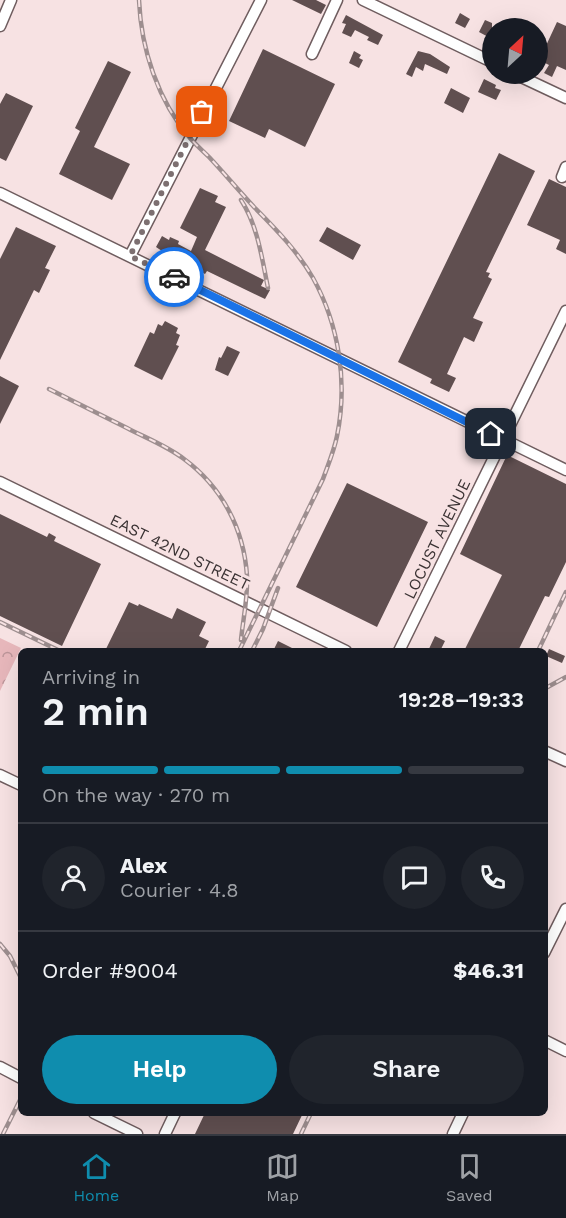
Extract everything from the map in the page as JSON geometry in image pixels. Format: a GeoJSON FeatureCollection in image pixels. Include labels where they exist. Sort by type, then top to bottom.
{"type":"FeatureCollection","features":[{"type":"Feature","properties":{"kind":"street"},"geometry":{"type":"LineString","coordinates":[[0,26],[11,0]]}},
{"type":"Feature","properties":{"kind":"street"},"geometry":{"type":"LineString","coordinates":[[130,256],[261,0]]}},
{"type":"Feature","properties":{"kind":"street"},"geometry":{"type":"LineString","coordinates":[[312,54],[337,0]]}},
{"type":"Feature","properties":{"kind":"street"},"geometry":{"type":"LineString","coordinates":[[363,0],[482,57]]}},
{"type":"Feature","properties":{"kind":"street"},"geometry":{"type":"LineString","coordinates":[[536,84],[566,98]]}},
{"type":"Feature","properties":{"kind":"street"},"geometry":{"type":"LineString","coordinates":[[0,193],[566,470]]}},
{"type":"Feature","properties":{"kind":"street","name":"LOCUST AVENUE"},"geometry":{"type":"LineString","coordinates":[[400,648],[566,311]]}},
{"type":"Feature","properties":{"kind":"street","name":"EAST 42ND STREET"},"geometry":{"type":"LineString","coordinates":[[0,482],[340,648]]}},
{"type":"Feature","properties":{"kind":"street"},"geometry":{"type":"LineString","coordinates":[[548,753],[566,761]]}},
{"type":"Feature","properties":{"kind":"street"},"geometry":{"type":"LineString","coordinates":[[0,775],[18,784]]}},
{"type":"Feature","properties":{"kind":"street"},"geometry":{"type":"LineString","coordinates":[[548,945],[566,909]]}},
{"type":"Feature","properties":{"kind":"street"},"geometry":{"type":"LineString","coordinates":[[548,1042],[566,1051]]}},
{"type":"Feature","properties":{"kind":"street"},"geometry":{"type":"LineString","coordinates":[[0,1068],[18,1077]]}},
{"type":"Feature","properties":{"kind":"street"},"geometry":{"type":"LineString","coordinates":[[100,1116],[137,1134]]}},
{"type":"Feature","properties":{"kind":"street"},"geometry":{"type":"LineString","coordinates":[[165,1134],[174,1116]]}},
{"type":"Feature","properties":{"kind":"street"},"geometry":{"type":"LineString","coordinates":[[453,1134],[462,1116]]}},
{"type":"Feature","properties":{"kind":"green space"},"geometry":{"type":"Polygon","coordinates":[[[0,638],[21,648],[18,648],[18,654],[0,691],[0,638]]]}},
{"type":"Feature","properties":{"kind":"building"},"geometry":{"type":"Polygon","coordinates":[[[292,0],[316,0],[326,5],[321,14],[292,0]]]}},
{"type":"Feature","properties":{"kind":"building"},"geometry":{"type":"Polygon","coordinates":[[[460,13],[470,19],[465,28],[455,23],[460,13]]]}},
{"type":"Feature","properties":{"kind":"building"},"geometry":{"type":"Polygon","coordinates":[[[346,15],[383,35],[378,45],[367,40],[369,37],[355,30],[351,37],[342,33],[346,24],[342,23],[346,15]]]}},
{"type":"Feature","properties":{"kind":"building"},"geometry":{"type":"Polygon","coordinates":[[[557,22],[566,26],[566,70],[557,66],[552,77],[548,75],[548,41],[557,22]]]}},
{"type":"Feature","properties":{"kind":"building"},"geometry":{"type":"Polygon","coordinates":[[[263,49],[335,84],[305,147],[269,129],[265,138],[229,121],[263,49]]]}},
{"type":"Feature","properties":{"kind":"building"},"geometry":{"type":"Polygon","coordinates":[[[354,51],[361,55],[359,58],[363,60],[359,68],[349,63],[354,51]]]}},
{"type":"Feature","properties":{"kind":"building"},"geometry":{"type":"Polygon","coordinates":[[[418,51],[430,54],[450,67],[447,74],[425,64],[423,71],[416,67],[412,77],[406,74],[418,51]]]}},
{"type":"Feature","properties":{"kind":"building"},"geometry":{"type":"Polygon","coordinates":[[[108,61],[131,72],[94,147],[130,164],[112,200],[59,174],[80,131],[75,128],[108,61]]]}},
{"type":"Feature","properties":{"kind":"building"},"geometry":{"type":"Polygon","coordinates":[[[482,83],[494,84],[495,88],[501,90],[496,100],[478,92],[482,83]]]}},
{"type":"Feature","properties":{"kind":"building"},"geometry":{"type":"Polygon","coordinates":[[[451,88],[470,98],[463,113],[444,103],[451,88]]]}},
{"type":"Feature","properties":{"kind":"building"},"geometry":{"type":"Polygon","coordinates":[[[6,93],[33,106],[6,161],[0,158],[0,104],[6,93]]]}},
{"type":"Feature","properties":{"kind":"building"},"geometry":{"type":"Polygon","coordinates":[[[499,153],[535,171],[486,272],[490,273],[488,277],[492,279],[473,318],[483,322],[474,342],[464,337],[447,374],[456,378],[449,392],[430,383],[432,379],[398,362],[499,153]]]}},
{"type":"Feature","properties":{"kind":"building"},"geometry":{"type":"Polygon","coordinates":[[[549,179],[566,187],[566,254],[556,249],[560,240],[527,225],[549,179]]]}},
{"type":"Feature","properties":{"kind":"building"},"geometry":{"type":"Polygon","coordinates":[[[200,188],[218,196],[215,202],[226,207],[205,250],[264,280],[261,286],[270,290],[265,299],[207,271],[205,274],[186,260],[173,254],[171,257],[156,247],[162,236],[169,240],[170,237],[179,241],[178,244],[191,251],[197,237],[180,228],[200,188]]]}},
{"type":"Feature","properties":{"kind":"building"},"geometry":{"type":"Polygon","coordinates":[[[16,227],[56,246],[45,268],[50,270],[39,293],[34,290],[0,360],[0,259],[16,227]]]}},
{"type":"Feature","properties":{"kind":"building"},"geometry":{"type":"Polygon","coordinates":[[[327,227],[361,245],[353,260],[319,241],[327,227]]]}},
{"type":"Feature","properties":{"kind":"building"},"geometry":{"type":"Polygon","coordinates":[[[165,321],[178,328],[176,333],[180,335],[176,345],[179,346],[162,380],[134,366],[150,332],[154,334],[158,324],[162,326],[165,321]]]}},
{"type":"Feature","properties":{"kind":"building"},"geometry":{"type":"Polygon","coordinates":[[[227,346],[240,352],[228,376],[215,370],[219,357],[221,358],[227,346]]]}},
{"type":"Feature","properties":{"kind":"building"},"geometry":{"type":"Polygon","coordinates":[[[0,376],[19,386],[0,424],[0,376]]]}},
{"type":"Feature","properties":{"kind":"building"},"geometry":{"type":"Polygon","coordinates":[[[507,455],[566,484],[566,562],[549,597],[545,596],[519,648],[466,648],[502,575],[460,554],[507,455]]]}},
{"type":"Feature","properties":{"kind":"building"},"geometry":{"type":"Polygon","coordinates":[[[347,483],[428,522],[377,627],[296,587],[347,483]]]}},
{"type":"Feature","properties":{"kind":"building"},"geometry":{"type":"Polygon","coordinates":[[[0,514],[47,537],[49,533],[56,537],[54,541],[101,564],[62,646],[0,616],[0,514]]]}},
{"type":"Feature","properties":{"kind":"building"},"geometry":{"type":"Polygon","coordinates":[[[129,602],[138,606],[139,604],[172,619],[177,608],[206,622],[199,636],[209,641],[206,648],[106,648],[129,602]]]}},
{"type":"Feature","properties":{"kind":"building"},"geometry":{"type":"Polygon","coordinates":[[[435,636],[445,641],[442,648],[429,648],[435,636]]]}},
{"type":"Feature","properties":{"kind":"building"},"geometry":{"type":"Polygon","coordinates":[[[278,641],[292,648],[274,648],[278,641]]]}},
{"type":"Feature","properties":{"kind":"building"},"geometry":{"type":"Polygon","coordinates":[[[549,649],[565,656],[562,663],[548,657],[549,649]]]}},
{"type":"Feature","properties":{"kind":"building"},"geometry":{"type":"Polygon","coordinates":[[[204,1116],[302,1116],[293,1134],[195,1134],[204,1116]]]}},
{"type":"Feature","properties":{"kind":"railway"},"geometry":{"type":"LineString","coordinates":[[139,0],[143,37],[153,74],[169,108],[190,138],[279,233],[307,268],[322,296],[339,354],[342,395],[333,453],[323,479],[240,648]]}},
{"type":"Feature","properties":{"kind":"railway"},"geometry":{"type":"LineString","coordinates":[[241,200],[252,221],[268,288]]}},
{"type":"Feature","properties":{"kind":"railway"},"geometry":{"type":"LineString","coordinates":[[49,389],[177,454],[197,470],[220,496],[236,526],[245,559],[247,592],[241,640]]}},
{"type":"Feature","properties":{"kind":"railway"},"geometry":{"type":"LineString","coordinates":[[254,648],[278,588]]}},
{"type":"Feature","properties":{"kind":"railway"},"geometry":{"type":"LineString","coordinates":[[539,648],[566,592]]}},
{"type":"Feature","properties":{"kind":"railway"},"geometry":{"type":"LineString","coordinates":[[0,622],[54,648]]}},
{"type":"Feature","properties":{"kind":"railway"},"geometry":{"type":"LineString","coordinates":[[548,687],[566,677]]}},
{"type":"Feature","properties":{"kind":"railway"},"geometry":{"type":"LineString","coordinates":[[0,944],[10,956],[18,972]]}},
{"type":"Feature","properties":{"kind":"railway"},"geometry":{"type":"LineString","coordinates":[[3,1134],[18,1104]]}},
{"type":"Feature","properties":{"kind":"railway"},"geometry":{"type":"LineString","coordinates":[[301,1134],[310,1116]]}},
{"type":"Feature","properties":{"kind":"way so far"},"geometry":{"type":"LineString","coordinates":[[174,277],[130,256],[202,112]]}},
{"type":"Feature","properties":{"kind":"route"},"geometry":{"type":"LineString","coordinates":[[174,277],[491,434]]}}]}
